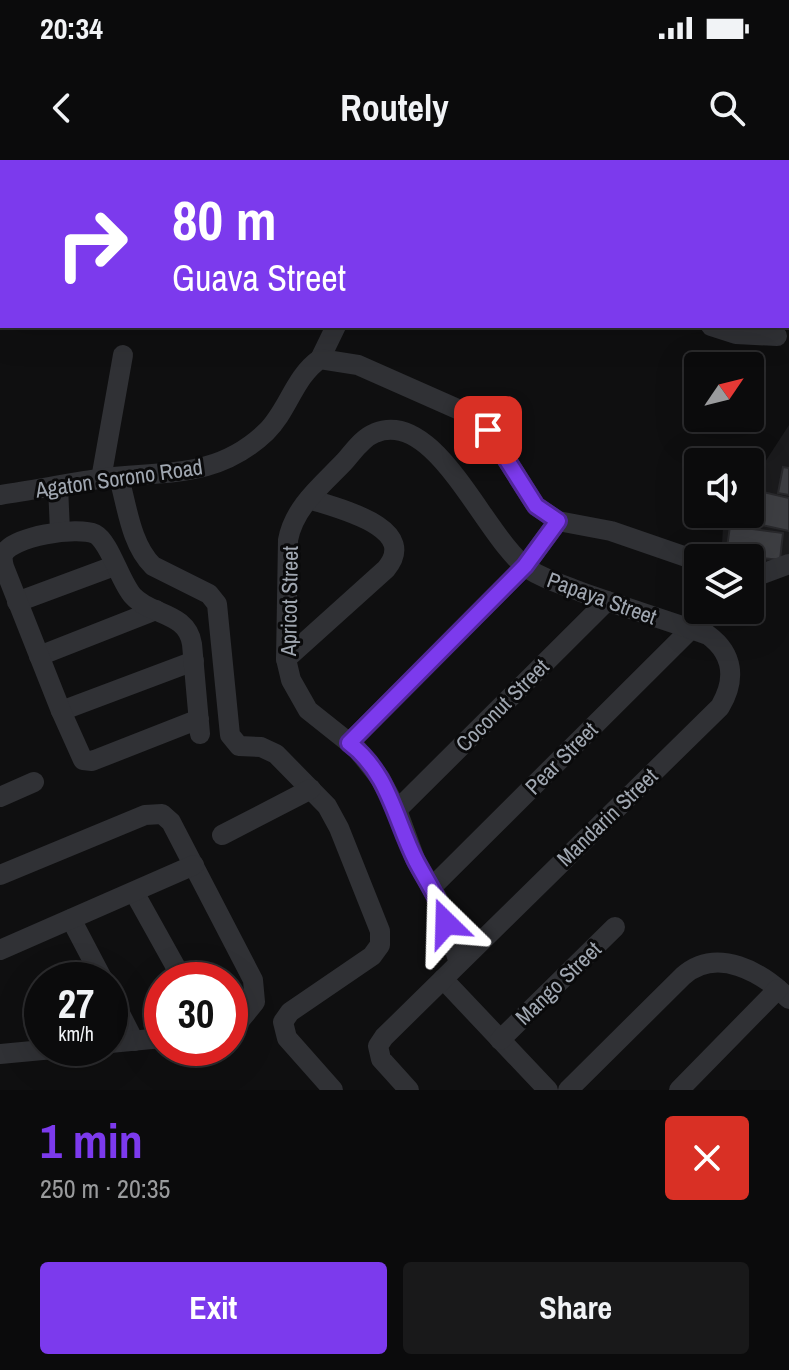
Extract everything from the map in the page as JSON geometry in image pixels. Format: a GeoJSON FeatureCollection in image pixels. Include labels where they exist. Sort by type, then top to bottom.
{"type":"FeatureCollection","features":[{"type":"Feature","properties":{"kind":"street","name":"Agaton Sorono Road"},"geometry":{"type":"LineString","coordinates":[[0,495],[110,478],[206,468],[240,451],[267,431],[308,367],[320,359],[335,328]]}},
{"type":"Feature","properties":{"kind":"street"},"geometry":{"type":"LineString","coordinates":[[717,328],[736,334],[781,334]]}},
{"type":"Feature","properties":{"kind":"street"},"geometry":{"type":"LineString","coordinates":[[123,355],[110,478],[146,559],[153,566],[209,594],[217,604],[228,728],[234,741],[245,748],[261,747],[276,754],[327,806],[339,828],[381,938],[372,956],[290,1012],[283,1022],[287,1038],[322,1086]]}},
{"type":"Feature","properties":{"kind":"street"},"geometry":{"type":"LineString","coordinates":[[320,359],[358,365],[471,415],[488,430],[536,506],[558,521],[611,531],[684,556]]}},
{"type":"Feature","properties":{"kind":"street","name":"Apricot Street"},"geometry":{"type":"LineString","coordinates":[[382,431],[361,443],[309,499],[294,522],[288,540],[286,659],[291,680],[308,710],[373,767],[397,810],[415,859],[443,911],[459,963]]}},
{"type":"Feature","properties":{"kind":"street","name":"Papaya Street"},"geometry":{"type":"LineString","coordinates":[[382,431],[406,432],[432,448],[505,546],[525,566],[555,582],[691,629],[718,643],[729,659]]}},
{"type":"Feature","properties":{"kind":"street"},"geometry":{"type":"LineString","coordinates":[[58,486],[60,531]]}},
{"type":"Feature","properties":{"kind":"street"},"geometry":{"type":"LineString","coordinates":[[286,659],[386,569],[395,550],[391,537],[378,524],[309,499]]}},
{"type":"Feature","properties":{"kind":"street"},"geometry":{"type":"LineString","coordinates":[[349,743],[525,566],[558,521]]}},
{"type":"Feature","properties":{"kind":"street"},"geometry":{"type":"LineString","coordinates":[[60,531],[83,531],[96,535],[104,543],[133,596],[176,619],[189,632],[200,726],[89,762],[79,754],[4,567],[3,554],[17,544],[60,531]]}},
{"type":"Feature","properties":{"kind":"street"},"geometry":{"type":"LineString","coordinates":[[764,573],[789,564]]}},
{"type":"Feature","properties":{"kind":"street"},"geometry":{"type":"LineString","coordinates":[[17,602],[114,566]]}},
{"type":"Feature","properties":{"kind":"street","name":"Coconut Street"},"geometry":{"type":"LineString","coordinates":[[397,810],[607,601]]}},
{"type":"Feature","properties":{"kind":"street"},"geometry":{"type":"LineString","coordinates":[[39,656],[156,610]]}},
{"type":"Feature","properties":{"kind":"street","name":"Pear Street"},"geometry":{"type":"LineString","coordinates":[[432,887],[691,629]]}},
{"type":"Feature","properties":{"kind":"street","name":"Mandarin Street"},"geometry":{"type":"LineString","coordinates":[[459,963],[720,707],[730,685],[729,659]]}},
{"type":"Feature","properties":{"kind":"street"},"geometry":{"type":"LineString","coordinates":[[61,711],[194,661]]}},
{"type":"Feature","properties":{"kind":"street"},"geometry":{"type":"LineString","coordinates":[[0,797],[34,782]]}},
{"type":"Feature","properties":{"kind":"street"},"geometry":{"type":"LineString","coordinates":[[222,835],[311,789]]}},
{"type":"Feature","properties":{"kind":"street"},"geometry":{"type":"LineString","coordinates":[[0,875],[153,813],[162,814],[171,822],[246,962]]}},
{"type":"Feature","properties":{"kind":"street"},"geometry":{"type":"LineString","coordinates":[[0,950],[194,865]]}},
{"type":"Feature","properties":{"kind":"street"},"geometry":{"type":"LineString","coordinates":[[134,892],[173,962]]}},
{"type":"Feature","properties":{"kind":"street"},"geometry":{"type":"LineString","coordinates":[[71,919],[94,962]]}},
{"type":"Feature","properties":{"kind":"street","name":"Mango Street"},"geometry":{"type":"LineString","coordinates":[[500,1040],[615,927]]}},
{"type":"Feature","properties":{"kind":"street"},"geometry":{"type":"LineString","coordinates":[[568,1090],[683,976],[696,967],[717,962],[736,965],[756,974],[784,994],[679,1090]]}},
{"type":"Feature","properties":{"kind":"street"},"geometry":{"type":"LineString","coordinates":[[409,1090],[381,1059],[378,1046],[459,963]]}},
{"type":"Feature","properties":{"kind":"street"},"geometry":{"type":"LineString","coordinates":[[248,966],[256,988],[255,1002],[248,1011]]}},
{"type":"Feature","properties":{"kind":"street"},"geometry":{"type":"LineString","coordinates":[[443,979],[548,1090]]}},
{"type":"Feature","properties":{"kind":"street"},"geometry":{"type":"LineString","coordinates":[[128,1029],[134,1041]]}},
{"type":"Feature","properties":{"kind":"street"},"geometry":{"type":"LineString","coordinates":[[128,1042],[144,1040]]}},
{"type":"Feature","properties":{"kind":"street"},"geometry":{"type":"LineString","coordinates":[[0,1054],[24,1052]]}},
{"type":"Feature","properties":{"kind":"shaded area"},"geometry":{"type":"Polygon","coordinates":[[[789,425],[789,558],[783,563],[764,561],[764,544],[722,544],[723,528],[764,528],[765,462],[789,425]]]}},
{"type":"Feature","properties":{"kind":"building"},"geometry":{"type":"Polygon","coordinates":[[[783,467],[789,468],[789,495],[778,493],[783,467]]]}},
{"type":"Feature","properties":{"kind":"building"},"geometry":{"type":"Polygon","coordinates":[[[764,492],[789,498],[789,531],[764,526],[764,492]]]}},
{"type":"Feature","properties":{"kind":"building"},"geometry":{"type":"Polygon","coordinates":[[[730,528],[783,533],[780,560],[764,558],[764,544],[727,544],[730,528]]]}},
{"type":"Feature","properties":{"kind":"route"},"geometry":{"type":"LineString","coordinates":[[446,923],[440,903],[415,859],[388,791],[373,767],[349,743],[525,566],[558,521],[536,506],[488,430]]}}]}
